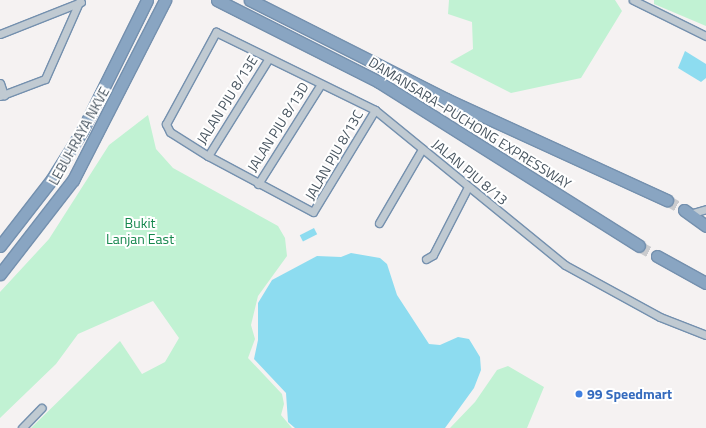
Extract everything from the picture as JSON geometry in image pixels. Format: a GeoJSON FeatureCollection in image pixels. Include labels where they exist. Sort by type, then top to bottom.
{"type":"FeatureCollection","features":[{"type":"Feature","properties":{"kind":"highway","name":"LEBUHRAYA NKVE"},"geometry":{"type":"LineString","coordinates":[[0,246],[52,179],[82,131],[147,0]]}},
{"type":"Feature","properties":{"kind":"highway","name":"LEBUHRAYA NKVE"},"geometry":{"type":"LineString","coordinates":[[0,274],[73,180],[165,0]]}},
{"type":"Feature","properties":{"kind":"highway","name":"DAMANSARA–PUCHONG EXPRESSWAY"},"geometry":{"type":"LineString","coordinates":[[217,0],[379,82],[639,246]]}},
{"type":"Feature","properties":{"kind":"highway","name":"DAMANSARA–PUCHONG EXPRESSWAY"},"geometry":{"type":"LineString","coordinates":[[250,0],[446,99],[667,200]]}},
{"type":"Feature","properties":{"kind":"highway"},"geometry":{"type":"LineString","coordinates":[[687,212],[706,226]]}},
{"type":"Feature","properties":{"kind":"highway"},"geometry":{"type":"LineString","coordinates":[[657,256],[706,283]]}},
{"type":"Feature","properties":{"kind":"street"},"geometry":{"type":"LineString","coordinates":[[633,0],[706,36]]}},
{"type":"Feature","properties":{"kind":"street"},"geometry":{"type":"LineString","coordinates":[[0,34],[80,1]]}},
{"type":"Feature","properties":{"kind":"street"},"geometry":{"type":"LineString","coordinates":[[0,83],[2,95],[45,79],[80,1]]}},
{"type":"Feature","properties":{"kind":"street","name":"JALAN PJU 8/13"},"geometry":{"type":"LineString","coordinates":[[208,156],[167,128],[166,119],[216,32],[374,110],[422,148],[468,188],[565,265],[660,317],[706,335]]}},
{"type":"Feature","properties":{"kind":"street","name":"JALAN PJU 8/13E"},"geometry":{"type":"LineString","coordinates":[[208,156],[269,58]]}},
{"type":"Feature","properties":{"kind":"street","name":"JALAN PJU 8/13D"},"geometry":{"type":"LineString","coordinates":[[258,184],[321,84]]}},
{"type":"Feature","properties":{"kind":"street","name":"JALAN PJU 8/13C"},"geometry":{"type":"LineString","coordinates":[[258,184],[312,212],[374,110]]}},
{"type":"Feature","properties":{"kind":"street"},"geometry":{"type":"LineString","coordinates":[[378,223],[422,148]]}},
{"type":"Feature","properties":{"kind":"street"},"geometry":{"type":"LineString","coordinates":[[208,156],[258,184]]}},
{"type":"Feature","properties":{"kind":"street"},"geometry":{"type":"LineString","coordinates":[[426,259],[433,254],[468,188]]}},
{"type":"Feature","properties":{"kind":"street"},"geometry":{"type":"LineString","coordinates":[[687,212],[706,209]]}},
{"type":"Feature","properties":{"kind":"street"},"geometry":{"type":"LineString","coordinates":[[22,428],[41,408]]}},
{"type":"Feature","properties":{"kind":"green space"},"geometry":{"type":"Polygon","coordinates":[[[449,0],[615,0],[622,11],[581,78],[511,93],[450,62],[473,49],[472,22],[448,14],[449,0]]]}},
{"type":"Feature","properties":{"kind":"green space"},"geometry":{"type":"Polygon","coordinates":[[[654,0],[706,0],[706,26],[654,4],[654,0]]]}},
{"type":"Feature","properties":{"kind":"green space","name":"Bukit Lanjan East"},"geometry":{"type":"Polygon","coordinates":[[[148,115],[156,149],[173,168],[278,226],[285,238],[287,256],[258,296],[251,325],[255,339],[248,358],[282,394],[284,404],[281,415],[292,428],[31,428],[120,341],[142,374],[165,362],[179,338],[153,301],[78,334],[56,364],[0,418],[0,292],[49,239],[109,145],[148,115]]]}},
{"type":"Feature","properties":{"kind":"green space"},"geometry":{"type":"Polygon","coordinates":[[[508,366],[544,387],[527,428],[450,428],[475,402],[497,370],[508,366]]]}},
{"type":"Feature","properties":{"kind":"water"},"geometry":{"type":"Polygon","coordinates":[[[685,51],[706,64],[706,78],[701,82],[678,68],[685,51]]]}},
{"type":"Feature","properties":{"kind":"water"},"geometry":{"type":"Polygon","coordinates":[[[314,228],[317,234],[303,242],[300,235],[314,228]]]}},
{"type":"Feature","properties":{"kind":"water"},"geometry":{"type":"Polygon","coordinates":[[[351,253],[380,258],[387,264],[397,295],[429,344],[440,345],[458,337],[469,339],[480,357],[481,370],[474,388],[445,428],[295,428],[288,422],[286,393],[254,359],[258,340],[258,303],[272,280],[317,256],[341,257],[351,253]]]}},
{"type":"Feature","properties":{"kind":"tunnel"},"geometry":{"type":"LineString","coordinates":[[667,200],[684,210]]}},
{"type":"Feature","properties":{"kind":"tunnel"},"geometry":{"type":"LineString","coordinates":[[639,246],[657,256]]}},
{"type":"Feature","properties":{"kind":"place","name":"99 Speedmart"},"geometry":{"type":"Point","coordinates":[579,394]}}]}
